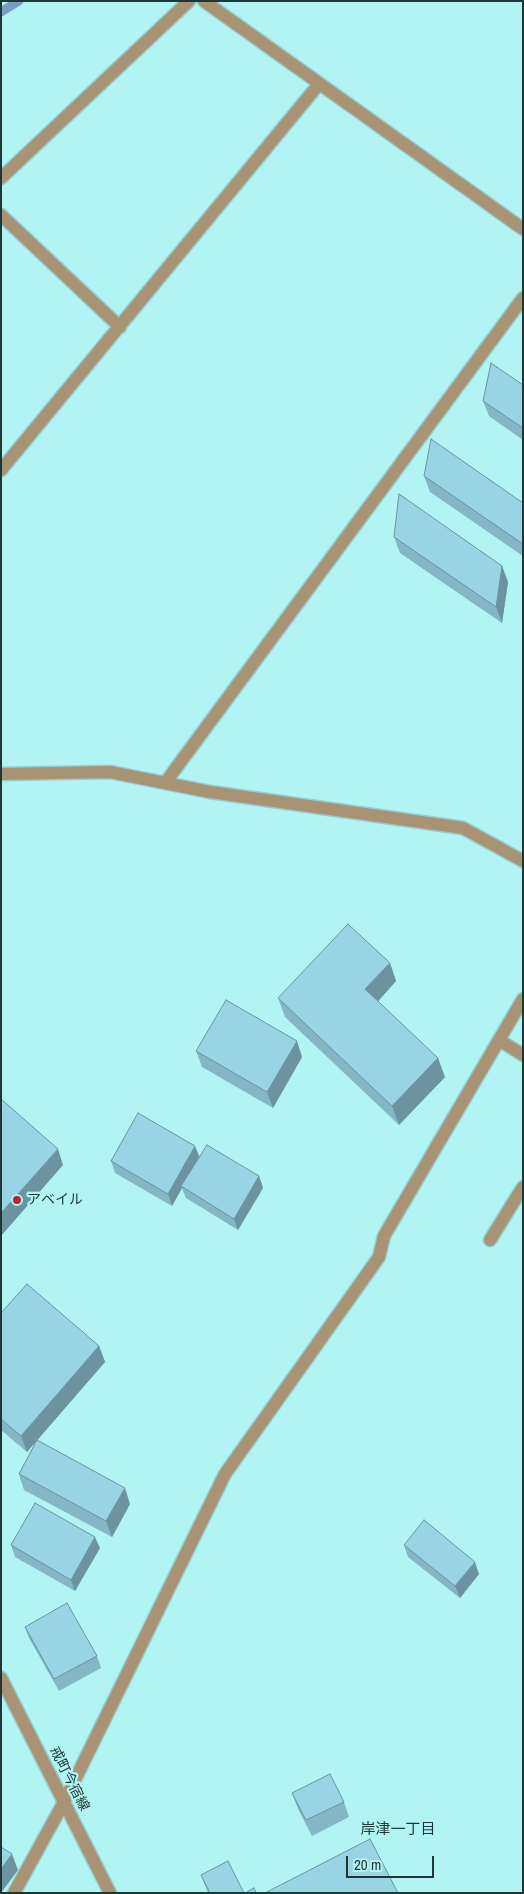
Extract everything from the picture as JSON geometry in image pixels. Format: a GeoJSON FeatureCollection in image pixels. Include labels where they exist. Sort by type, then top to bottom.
{"type":"FeatureCollection","features":[{"type":"Feature","properties":{"kind":"street"},"geometry":{"type":"LineString","coordinates":[[1,178],[189,1]]}},
{"type":"Feature","properties":{"kind":"street"},"geometry":{"type":"LineString","coordinates":[[204,1],[523,229]]}},
{"type":"Feature","properties":{"kind":"street"},"geometry":{"type":"LineString","coordinates":[[1,470],[320,84]]}},
{"type":"Feature","properties":{"kind":"street"},"geometry":{"type":"LineString","coordinates":[[1,215],[120,327]]}},
{"type":"Feature","properties":{"kind":"street"},"geometry":{"type":"LineString","coordinates":[[165,783],[523,298]]}},
{"type":"Feature","properties":{"kind":"street"},"geometry":{"type":"LineString","coordinates":[[1,774],[110,772],[220,794],[463,828],[523,860]]}},
{"type":"Feature","properties":{"kind":"street"},"geometry":{"type":"LineString","coordinates":[[14,1893],[64,1802],[225,1474],[379,1258],[384,1236],[523,999]]}},
{"type":"Feature","properties":{"kind":"street"},"geometry":{"type":"LineString","coordinates":[[499,1040],[523,1055]]}},
{"type":"Feature","properties":{"kind":"street"},"geometry":{"type":"LineString","coordinates":[[490,1240],[523,1187]]}},
{"type":"Feature","properties":{"kind":"street","name":"戒町今宿線"},"geometry":{"type":"LineString","coordinates":[[1,1678],[110,1893]]}},
{"type":"Feature","properties":{"kind":"building"},"geometry":{"type":"Polygon","coordinates":[[[491,363],[523,385],[523,428],[483,401],[491,363]]]}},
{"type":"Feature","properties":{"kind":"building"},"geometry":{"type":"Polygon","coordinates":[[[431,439],[523,503],[523,544],[424,476],[431,439]]]}},
{"type":"Feature","properties":{"kind":"building"},"geometry":{"type":"Polygon","coordinates":[[[399,494],[502,566],[496,607],[394,537],[399,494]]]}},
{"type":"Feature","properties":{"kind":"building"},"geometry":{"type":"Polygon","coordinates":[[[348,924],[390,963],[365,989],[438,1058],[392,1106],[278,998],[348,924]]]}},
{"type":"Feature","properties":{"kind":"building"},"geometry":{"type":"Polygon","coordinates":[[[226,1000],[297,1041],[267,1092],[196,1051],[226,1000]]]}},
{"type":"Feature","properties":{"kind":"building","name":"アベイル"},"geometry":{"type":"Polygon","coordinates":[[[1,1099],[58,1149],[1,1213],[1,1099]]]}},
{"type":"Feature","properties":{"kind":"building"},"geometry":{"type":"Polygon","coordinates":[[[138,1113],[195,1146],[168,1194],[111,1161],[138,1113]]]}},
{"type":"Feature","properties":{"kind":"building"},"geometry":{"type":"Polygon","coordinates":[[[207,1145],[259,1176],[234,1219],[181,1186],[207,1145]]]}},
{"type":"Feature","properties":{"kind":"building"},"geometry":{"type":"Polygon","coordinates":[[[27,1284],[99,1346],[21,1436],[1,1419],[1,1313],[27,1284]]]}},
{"type":"Feature","properties":{"kind":"building"},"geometry":{"type":"Polygon","coordinates":[[[37,1440],[125,1488],[106,1521],[19,1474],[37,1440]]]}},
{"type":"Feature","properties":{"kind":"building"},"geometry":{"type":"Polygon","coordinates":[[[35,1503],[95,1537],[71,1580],[11,1545],[35,1503]]]}},
{"type":"Feature","properties":{"kind":"building"},"geometry":{"type":"Polygon","coordinates":[[[424,1520],[475,1562],[455,1586],[404,1545],[424,1520]]]}},
{"type":"Feature","properties":{"kind":"building"},"geometry":{"type":"Polygon","coordinates":[[[67,1603],[97,1656],[54,1679],[25,1627],[67,1603]]]}},
{"type":"Feature","properties":{"kind":"building"},"geometry":{"type":"Polygon","coordinates":[[[330,1774],[344,1802],[306,1820],[292,1793],[330,1774]]]}},
{"type":"Feature","properties":{"kind":"building"},"geometry":{"type":"Polygon","coordinates":[[[370,1839],[398,1893],[265,1893],[370,1839]]]}},
{"type":"Feature","properties":{"kind":"building"},"geometry":{"type":"Polygon","coordinates":[[[1,1847],[12,1854],[1,1869],[1,1847]]]}},
{"type":"Feature","properties":{"kind":"building"},"geometry":{"type":"Polygon","coordinates":[[[228,1861],[244,1893],[210,1893],[201,1875],[228,1861]]]}},
{"type":"Feature","properties":{"kind":"building"},"geometry":{"type":"Polygon","coordinates":[[[254,1888],[256,1893],[245,1893],[254,1888]]]}},
{"type":"Feature","properties":{"kind":"waterway"},"geometry":{"type":"LineString","coordinates":[[1,12],[19,1]]}},
{"type":"Feature","properties":{"kind":"place","name":"アベイル"},"geometry":{"type":"Point","coordinates":[17,1200]}},
{"type":"Feature","properties":{"kind":"district","name":"岸津一丁目"},"geometry":{"type":"Point","coordinates":[398,1830]}}]}
